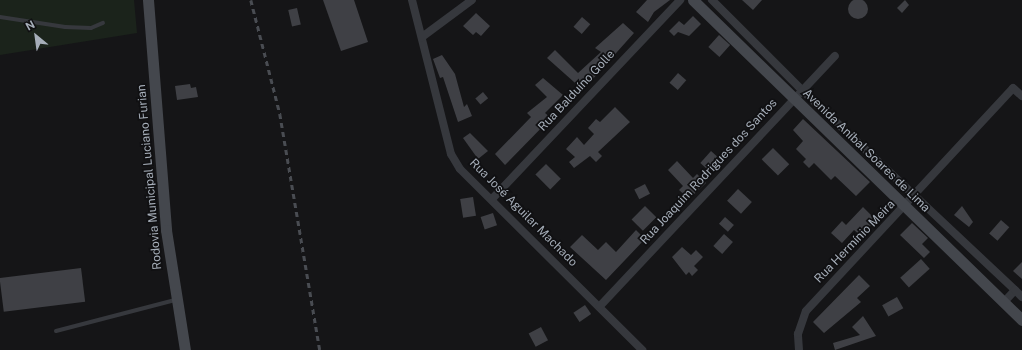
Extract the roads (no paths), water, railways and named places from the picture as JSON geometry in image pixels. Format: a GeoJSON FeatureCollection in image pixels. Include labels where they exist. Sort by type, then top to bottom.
{"type":"FeatureCollection","features":[{"type":"Feature","properties":{"kind":"street","name":"Rodovia Municipal Luciano Furian"},"geometry":{"type":"LineString","coordinates":[[148,0],[175,300],[185,350]]}},
{"type":"Feature","properties":{"kind":"street","name":"Rua José Aguilar Machado"},"geometry":{"type":"LineString","coordinates":[[412,0],[451,154],[460,169],[600,306],[642,350]]}},
{"type":"Feature","properties":{"kind":"street"},"geometry":{"type":"LineString","coordinates":[[422,37],[472,0]]}},
{"type":"Feature","properties":{"kind":"street","name":"Rua Balduíno Golle"},"geometry":{"type":"LineString","coordinates":[[492,199],[680,0]]}},
{"type":"Feature","properties":{"kind":"street","name":"Avenida Aníbal Soares de Lima"},"geometry":{"type":"LineString","coordinates":[[693,0],[914,196],[1022,297]]}},
{"type":"Feature","properties":{"kind":"street","name":"Avenida Aníbal Soares de Lima"},"geometry":{"type":"LineString","coordinates":[[712,0],[798,94],[905,207],[1022,320]]}},
{"type":"Feature","properties":{"kind":"street","name":"Rua Joaquim Rodrigues dos Santos"},"geometry":{"type":"LineString","coordinates":[[600,306],[835,56]]}},
{"type":"Feature","properties":{"kind":"street","name":"Rua Hermínio Meira"},"geometry":{"type":"LineString","coordinates":[[800,350],[798,334],[806,311],[905,207],[1013,88],[1022,96]]}},
{"type":"Feature","properties":{"kind":"street"},"geometry":{"type":"LineString","coordinates":[[1004,302],[1015,290]]}},
{"type":"Feature","properties":{"kind":"lane"},"geometry":{"type":"LineString","coordinates":[[0,17],[71,28],[90,28],[102,23]]}},
{"type":"Feature","properties":{"kind":"lane"},"geometry":{"type":"LineString","coordinates":[[56,331],[175,300]]}},
{"type":"Feature","properties":{"kind":"railway"},"geometry":{"type":"LineString","coordinates":[[251,0],[280,114],[320,350]]}}]}
